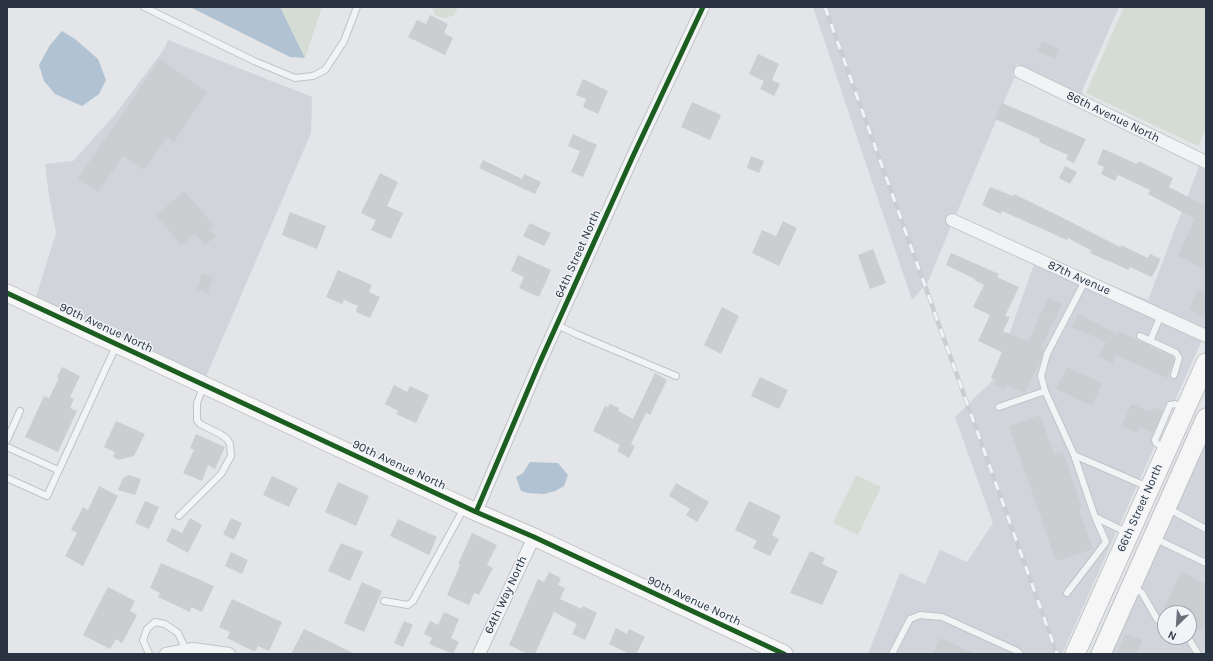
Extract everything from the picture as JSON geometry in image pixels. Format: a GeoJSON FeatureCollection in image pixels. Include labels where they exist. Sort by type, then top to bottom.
{"type":"FeatureCollection","features":[{"type":"Feature","properties":{"kind":"main road","name":"66th Street North"},"geometry":{"type":"LineString","coordinates":[[1081,649],[1129,533],[1206,362]]}},
{"type":"Feature","properties":{"kind":"main road","name":"66th Street North"},"geometry":{"type":"LineString","coordinates":[[1101,654],[1206,418]]}},
{"type":"Feature","properties":{"kind":"main road"},"geometry":{"type":"LineString","coordinates":[[1151,484],[1174,489]]}},
{"type":"Feature","properties":{"kind":"street","name":"64th Street North"},"geometry":{"type":"LineString","coordinates":[[470,509],[557,325],[633,156],[703,7]]}},
{"type":"Feature","properties":{"kind":"street","name":"86th Avenue North"},"geometry":{"type":"LineString","coordinates":[[1020,72],[1206,162]]}},
{"type":"Feature","properties":{"kind":"street","name":"87th Avenue"},"geometry":{"type":"LineString","coordinates":[[952,220],[1206,336]]}},
{"type":"Feature","properties":{"kind":"street","name":"90th Avenue North"},"geometry":{"type":"LineString","coordinates":[[7,293],[470,509],[534,537],[762,649],[784,654]]}},
{"type":"Feature","properties":{"kind":"street","name":"64th Way North"},"geometry":{"type":"LineString","coordinates":[[479,654],[534,537]]}},
{"type":"Feature","properties":{"kind":"street"},"geometry":{"type":"LineString","coordinates":[[166,654],[193,648],[229,654]]}},
{"type":"Feature","properties":{"kind":"lane"},"geometry":{"type":"LineString","coordinates":[[144,7],[295,78],[313,76],[325,70],[344,41],[357,7]]}},
{"type":"Feature","properties":{"kind":"lane"},"geometry":{"type":"LineString","coordinates":[[1067,593],[1106,542],[1095,517],[1074,455],[1041,376],[1047,354],[1085,281]]}},
{"type":"Feature","properties":{"kind":"lane"},"geometry":{"type":"LineString","coordinates":[[1150,342],[1161,315]]}},
{"type":"Feature","properties":{"kind":"lane"},"geometry":{"type":"LineString","coordinates":[[557,325],[676,376]]}},
{"type":"Feature","properties":{"kind":"lane"},"geometry":{"type":"LineString","coordinates":[[1140,336],[1176,353],[1180,358],[1174,375]]}},
{"type":"Feature","properties":{"kind":"lane"},"geometry":{"type":"LineString","coordinates":[[7,478],[46,496],[117,345]]}},
{"type":"Feature","properties":{"kind":"lane"},"geometry":{"type":"LineString","coordinates":[[179,516],[221,474],[231,456],[230,444],[227,439],[200,424],[197,420],[197,403],[204,385]]}},
{"type":"Feature","properties":{"kind":"lane"},"geometry":{"type":"LineString","coordinates":[[1000,407],[1046,391]]}},
{"type":"Feature","properties":{"kind":"lane"},"geometry":{"type":"LineString","coordinates":[[7,440],[20,411]]}},
{"type":"Feature","properties":{"kind":"lane"},"geometry":{"type":"LineString","coordinates":[[7,447],[58,470]]}},
{"type":"Feature","properties":{"kind":"lane"},"geometry":{"type":"LineString","coordinates":[[1074,455],[1151,484]]}},
{"type":"Feature","properties":{"kind":"lane"},"geometry":{"type":"LineString","coordinates":[[1166,507],[1206,529]]}},
{"type":"Feature","properties":{"kind":"lane"},"geometry":{"type":"LineString","coordinates":[[384,601],[408,605],[413,601],[470,509]]}},
{"type":"Feature","properties":{"kind":"lane"},"geometry":{"type":"LineString","coordinates":[[1095,517],[1129,533]]}},
{"type":"Feature","properties":{"kind":"lane"},"geometry":{"type":"LineString","coordinates":[[1152,537],[1206,563]]}},
{"type":"Feature","properties":{"kind":"lane"},"geometry":{"type":"LineString","coordinates":[[1131,586],[1142,593],[1157,619]]}},
{"type":"Feature","properties":{"kind":"lane"},"geometry":{"type":"LineString","coordinates":[[892,654],[910,619],[920,615],[942,617],[1017,651],[1020,654]]}},
{"type":"Feature","properties":{"kind":"lane"},"geometry":{"type":"LineString","coordinates":[[149,654],[144,640],[147,629],[154,622],[164,624],[178,632],[186,650]]}},
{"type":"Feature","properties":{"kind":"lane"},"geometry":{"type":"LineString","coordinates":[[1193,645],[1198,654]]}},
{"type":"Feature","properties":{"kind":"shaded area"},"geometry":{"type":"Polygon","coordinates":[[[280,7],[322,7],[305,58],[280,7]]]}},
{"type":"Feature","properties":{"kind":"shaded area"},"geometry":{"type":"Polygon","coordinates":[[[432,7],[458,7],[454,15],[446,18],[437,16],[432,7]]]}},
{"type":"Feature","properties":{"kind":"shaded area"},"geometry":{"type":"Polygon","coordinates":[[[813,7],[1119,7],[1082,91],[1083,96],[1017,64],[1012,75],[1015,76],[956,215],[950,213],[945,223],[951,226],[928,282],[912,300],[813,7]]]}},
{"type":"Feature","properties":{"kind":"shaded area"},"geometry":{"type":"Polygon","coordinates":[[[1124,7],[1202,7],[1206,9],[1206,129],[1198,146],[1086,93],[1124,7]]]}},
{"type":"Feature","properties":{"kind":"shaded area"},"geometry":{"type":"Polygon","coordinates":[[[168,40],[312,97],[311,133],[205,379],[35,300],[56,233],[45,164],[73,161],[117,112],[164,49],[168,40]]]}},
{"type":"Feature","properties":{"kind":"shaded area"},"geometry":{"type":"Polygon","coordinates":[[[1199,166],[1206,169],[1206,329],[1084,274],[1148,300],[1199,166]]]}},
{"type":"Feature","properties":{"kind":"shaded area"},"geometry":{"type":"Polygon","coordinates":[[[1034,264],[1202,340],[1062,654],[868,654],[900,573],[925,584],[940,550],[967,562],[993,523],[955,417],[993,380],[1034,264]]]}},
{"type":"Feature","properties":{"kind":"shaded area"},"geometry":{"type":"Polygon","coordinates":[[[1206,442],[1206,654],[1110,654],[1206,442]]]}},
{"type":"Feature","properties":{"kind":"shaded area"},"geometry":{"type":"Polygon","coordinates":[[[856,475],[881,487],[858,535],[833,523],[856,475]]]}},
{"type":"Feature","properties":{"kind":"water"},"geometry":{"type":"Polygon","coordinates":[[[190,7],[280,7],[305,58],[290,57],[190,7]]]}},
{"type":"Feature","properties":{"kind":"water"},"geometry":{"type":"Polygon","coordinates":[[[62,31],[75,39],[98,59],[106,80],[99,94],[82,106],[55,94],[44,81],[39,65],[50,45],[62,31]]]}},
{"type":"Feature","properties":{"kind":"water"},"geometry":{"type":"Polygon","coordinates":[[[530,462],[558,463],[568,475],[564,486],[555,491],[544,494],[521,491],[516,477],[523,473],[530,462]]]}},
{"type":"Feature","properties":{"kind":"building"},"geometry":{"type":"Polygon","coordinates":[[[430,15],[448,24],[444,33],[453,38],[445,55],[408,37],[417,20],[426,24],[430,15]]]}},
{"type":"Feature","properties":{"kind":"building"},"geometry":{"type":"Polygon","coordinates":[[[1042,41],[1059,49],[1055,59],[1037,51],[1042,41]]]}},
{"type":"Feature","properties":{"kind":"building"},"geometry":{"type":"Polygon","coordinates":[[[758,54],[779,64],[772,80],[780,84],[774,96],[760,89],[764,81],[749,74],[758,54]]]}},
{"type":"Feature","properties":{"kind":"building"},"geometry":{"type":"Polygon","coordinates":[[[160,59],[207,92],[174,142],[167,137],[144,170],[123,156],[98,192],[78,178],[160,59]]]}},
{"type":"Feature","properties":{"kind":"building"},"geometry":{"type":"Polygon","coordinates":[[[583,79],[608,91],[598,114],[583,107],[586,99],[576,95],[583,79]]]}},
{"type":"Feature","properties":{"kind":"building"},"geometry":{"type":"Polygon","coordinates":[[[692,102],[721,115],[710,140],[681,127],[692,102]]]}},
{"type":"Feature","properties":{"kind":"building"},"geometry":{"type":"Polygon","coordinates":[[[1002,103],[1086,139],[1074,163],[1066,159],[1068,155],[1039,142],[1040,139],[995,119],[1002,103]]]}},
{"type":"Feature","properties":{"kind":"building"},"geometry":{"type":"Polygon","coordinates":[[[573,134],[597,145],[583,177],[571,172],[580,151],[568,146],[573,134]]]}},
{"type":"Feature","properties":{"kind":"building"},"geometry":{"type":"Polygon","coordinates":[[[1103,149],[1137,164],[1139,161],[1173,178],[1169,187],[1206,206],[1206,261],[1203,268],[1178,256],[1195,219],[1148,194],[1150,190],[1118,175],[1115,181],[1101,174],[1104,167],[1097,164],[1103,149]]]}},
{"type":"Feature","properties":{"kind":"building"},"geometry":{"type":"Polygon","coordinates":[[[751,156],[764,161],[759,173],[747,168],[751,156]]]}},
{"type":"Feature","properties":{"kind":"building"},"geometry":{"type":"Polygon","coordinates":[[[483,160],[522,179],[524,174],[541,182],[535,194],[479,168],[483,160]]]}},
{"type":"Feature","properties":{"kind":"building"},"geometry":{"type":"Polygon","coordinates":[[[1065,166],[1077,172],[1070,184],[1059,178],[1065,166]]]}},
{"type":"Feature","properties":{"kind":"building"},"geometry":{"type":"Polygon","coordinates":[[[380,173],[398,182],[387,206],[403,213],[391,239],[371,230],[376,220],[361,213],[380,173]]]}},
{"type":"Feature","properties":{"kind":"building"},"geometry":{"type":"Polygon","coordinates":[[[990,187],[1013,196],[1014,194],[1120,247],[1121,245],[1148,258],[1150,254],[1161,259],[1152,277],[1130,267],[1128,270],[1090,253],[1092,251],[1068,238],[1067,240],[1002,211],[1001,214],[982,205],[990,187]]]}},
{"type":"Feature","properties":{"kind":"building"},"geometry":{"type":"Polygon","coordinates":[[[184,191],[214,225],[210,229],[216,236],[205,245],[195,234],[181,245],[156,216],[184,191]]]}},
{"type":"Feature","properties":{"kind":"building"},"geometry":{"type":"Polygon","coordinates":[[[290,212],[326,226],[317,249],[282,235],[290,212]]]}},
{"type":"Feature","properties":{"kind":"building"},"geometry":{"type":"Polygon","coordinates":[[[783,221],[797,228],[779,266],[752,253],[762,230],[776,236],[783,221]]]}},
{"type":"Feature","properties":{"kind":"building"},"geometry":{"type":"Polygon","coordinates":[[[530,223],[551,233],[544,246],[523,236],[530,223]]]}},
{"type":"Feature","properties":{"kind":"building"},"geometry":{"type":"Polygon","coordinates":[[[873,249],[886,283],[870,289],[858,255],[873,249]]]}},
{"type":"Feature","properties":{"kind":"building"},"geometry":{"type":"Polygon","coordinates":[[[951,253],[999,274],[997,277],[1019,287],[1005,316],[1010,317],[1003,331],[1028,342],[1048,298],[1062,304],[1041,348],[1044,349],[1041,359],[1025,393],[1006,385],[1004,389],[995,385],[997,380],[991,378],[1002,352],[978,341],[990,315],[973,307],[984,285],[946,265],[951,253]]]}},
{"type":"Feature","properties":{"kind":"building"},"geometry":{"type":"Polygon","coordinates":[[[518,255],[551,270],[539,297],[519,288],[524,277],[511,271],[518,255]]]}},
{"type":"Feature","properties":{"kind":"building"},"geometry":{"type":"Polygon","coordinates":[[[338,270],[372,285],[369,292],[380,297],[370,318],[356,312],[358,306],[344,300],[342,304],[326,297],[338,270]]]}},
{"type":"Feature","properties":{"kind":"building"},"geometry":{"type":"Polygon","coordinates":[[[202,273],[213,277],[208,293],[197,289],[202,273]]]}},
{"type":"Feature","properties":{"kind":"building"},"geometry":{"type":"Polygon","coordinates":[[[1198,289],[1206,293],[1206,311],[1204,316],[1189,309],[1198,289]]]}},
{"type":"Feature","properties":{"kind":"building"},"geometry":{"type":"Polygon","coordinates":[[[722,307],[739,316],[721,354],[704,345],[722,307]]]}},
{"type":"Feature","properties":{"kind":"building"},"geometry":{"type":"Polygon","coordinates":[[[1078,314],[1101,325],[1100,326],[1118,334],[1119,331],[1173,357],[1174,359],[1167,378],[1116,355],[1113,363],[1099,357],[1106,342],[1072,327],[1078,314]]]}},
{"type":"Feature","properties":{"kind":"building"},"geometry":{"type":"Polygon","coordinates":[[[62,367],[80,376],[70,397],[74,399],[70,408],[77,411],[58,452],[25,437],[44,396],[49,398],[59,378],[57,377],[62,367]]]}},
{"type":"Feature","properties":{"kind":"building"},"geometry":{"type":"Polygon","coordinates":[[[1067,367],[1102,383],[1092,406],[1056,389],[1067,367]]]}},
{"type":"Feature","properties":{"kind":"building"},"geometry":{"type":"Polygon","coordinates":[[[655,373],[667,380],[650,415],[646,413],[631,444],[635,446],[629,458],[617,451],[620,445],[593,431],[605,406],[608,407],[610,404],[619,408],[618,411],[633,419],[655,373]]]}},
{"type":"Feature","properties":{"kind":"building"},"geometry":{"type":"Polygon","coordinates":[[[760,377],[788,390],[779,409],[751,396],[760,377]]]}},
{"type":"Feature","properties":{"kind":"building"},"geometry":{"type":"Polygon","coordinates":[[[394,385],[407,392],[410,386],[429,395],[416,423],[396,414],[398,411],[385,404],[394,385]]]}},
{"type":"Feature","properties":{"kind":"building"},"geometry":{"type":"Polygon","coordinates":[[[1131,404],[1151,412],[1153,407],[1163,411],[1153,433],[1139,426],[1137,433],[1122,426],[1131,404]]]}},
{"type":"Feature","properties":{"kind":"building"},"geometry":{"type":"Polygon","coordinates":[[[1040,415],[1054,454],[1063,451],[1082,508],[1079,509],[1093,549],[1056,561],[1009,426],[1040,415]]]}},
{"type":"Feature","properties":{"kind":"building"},"geometry":{"type":"Polygon","coordinates":[[[116,421],[145,434],[134,456],[118,460],[113,457],[115,452],[104,447],[116,421]]]}},
{"type":"Feature","properties":{"kind":"building"},"geometry":{"type":"Polygon","coordinates":[[[196,434],[225,447],[215,469],[208,465],[202,481],[183,473],[194,450],[190,448],[196,434]]]}},
{"type":"Feature","properties":{"kind":"building"},"geometry":{"type":"Polygon","coordinates":[[[129,475],[141,479],[135,495],[118,490],[123,478],[129,475]]]}},
{"type":"Feature","properties":{"kind":"building"},"geometry":{"type":"Polygon","coordinates":[[[272,476],[298,488],[289,507],[263,495],[272,476]]]}},
{"type":"Feature","properties":{"kind":"building"},"geometry":{"type":"Polygon","coordinates":[[[338,482],[369,496],[356,526],[325,512],[338,482]]]}},
{"type":"Feature","properties":{"kind":"building"},"geometry":{"type":"Polygon","coordinates":[[[676,483],[709,502],[697,522],[686,515],[690,509],[669,496],[676,483]]]}},
{"type":"Feature","properties":{"kind":"building"},"geometry":{"type":"Polygon","coordinates":[[[99,486],[118,496],[83,566],[65,556],[77,533],[71,530],[83,507],[88,510],[99,486]]]}},
{"type":"Feature","properties":{"kind":"building"},"geometry":{"type":"Polygon","coordinates":[[[145,501],[159,507],[149,529],[135,523],[145,501]]]}},
{"type":"Feature","properties":{"kind":"building"},"geometry":{"type":"Polygon","coordinates":[[[749,501],[781,516],[772,535],[779,539],[770,556],[753,548],[757,541],[735,530],[749,501]]]}},
{"type":"Feature","properties":{"kind":"building"},"geometry":{"type":"Polygon","coordinates":[[[190,518],[202,525],[188,553],[166,541],[172,528],[182,533],[190,518]]]}},
{"type":"Feature","properties":{"kind":"building"},"geometry":{"type":"Polygon","coordinates":[[[231,518],[242,523],[234,540],[223,534],[231,518]]]}},
{"type":"Feature","properties":{"kind":"building"},"geometry":{"type":"Polygon","coordinates":[[[398,519],[437,537],[429,555],[390,536],[398,519]]]}},
{"type":"Feature","properties":{"kind":"building"},"geometry":{"type":"Polygon","coordinates":[[[472,533],[497,545],[487,565],[493,568],[479,595],[474,593],[469,605],[447,595],[460,565],[458,564],[472,533]]]}},
{"type":"Feature","properties":{"kind":"building"},"geometry":{"type":"Polygon","coordinates":[[[341,543],[363,552],[350,581],[328,571],[341,543]]]}},
{"type":"Feature","properties":{"kind":"building"},"geometry":{"type":"Polygon","coordinates":[[[810,551],[825,558],[822,564],[838,571],[822,605],[790,593],[810,551]]]}},
{"type":"Feature","properties":{"kind":"building"},"geometry":{"type":"Polygon","coordinates":[[[231,552],[248,560],[242,574],[225,566],[231,552]]]}},
{"type":"Feature","properties":{"kind":"building"},"geometry":{"type":"Polygon","coordinates":[[[161,563],[214,586],[202,612],[191,607],[190,612],[158,597],[160,593],[150,588],[161,563]]]}},
{"type":"Feature","properties":{"kind":"building"},"geometry":{"type":"Polygon","coordinates":[[[549,572],[561,578],[558,585],[565,588],[560,599],[582,609],[583,606],[597,613],[585,640],[572,634],[577,624],[554,612],[535,654],[528,654],[509,645],[538,579],[544,582],[549,572]]]}},
{"type":"Feature","properties":{"kind":"building"},"geometry":{"type":"Polygon","coordinates":[[[1181,572],[1206,584],[1206,628],[1204,627],[1202,631],[1197,629],[1197,605],[1165,605],[1181,572]]]}},
{"type":"Feature","properties":{"kind":"building"},"geometry":{"type":"Polygon","coordinates":[[[362,582],[382,591],[364,632],[344,623],[362,582]]]}},
{"type":"Feature","properties":{"kind":"building"},"geometry":{"type":"Polygon","coordinates":[[[108,587],[135,601],[130,611],[137,615],[122,643],[116,639],[110,649],[83,635],[108,587]]]}},
{"type":"Feature","properties":{"kind":"building"},"geometry":{"type":"Polygon","coordinates":[[[232,599],[282,622],[269,651],[258,646],[255,652],[227,638],[230,632],[219,627],[232,599]]]}},
{"type":"Feature","properties":{"kind":"building"},"geometry":{"type":"Polygon","coordinates":[[[444,612],[459,619],[451,638],[459,642],[453,654],[429,644],[432,638],[424,634],[430,621],[438,625],[444,612]]]}},
{"type":"Feature","properties":{"kind":"building"},"geometry":{"type":"Polygon","coordinates":[[[404,621],[413,625],[403,647],[394,643],[404,621]]]}},
{"type":"Feature","properties":{"kind":"building"},"geometry":{"type":"Polygon","coordinates":[[[616,628],[627,634],[629,629],[645,637],[636,654],[630,654],[609,644],[616,628]]]}},
{"type":"Feature","properties":{"kind":"building"},"geometry":{"type":"Polygon","coordinates":[[[304,629],[355,654],[291,654],[304,629]]]}},
{"type":"Feature","properties":{"kind":"building"},"geometry":{"type":"Polygon","coordinates":[[[1125,634],[1142,640],[1137,654],[1117,654],[1125,634]]]}},
{"type":"Feature","properties":{"kind":"building"},"geometry":{"type":"Polygon","coordinates":[[[940,638],[977,654],[933,654],[940,638]]]}},
{"type":"Feature","properties":{"kind":"railway"},"geometry":{"type":"LineString","coordinates":[[825,7],[1057,654]]}},
{"type":"Feature","properties":{"kind":"cycle path"},"geometry":{"type":"LineString","coordinates":[[476,512],[539,364],[633,156],[703,7]]}},
{"type":"Feature","properties":{"kind":"cycle path"},"geometry":{"type":"LineString","coordinates":[[7,293],[784,654]]}}]}
